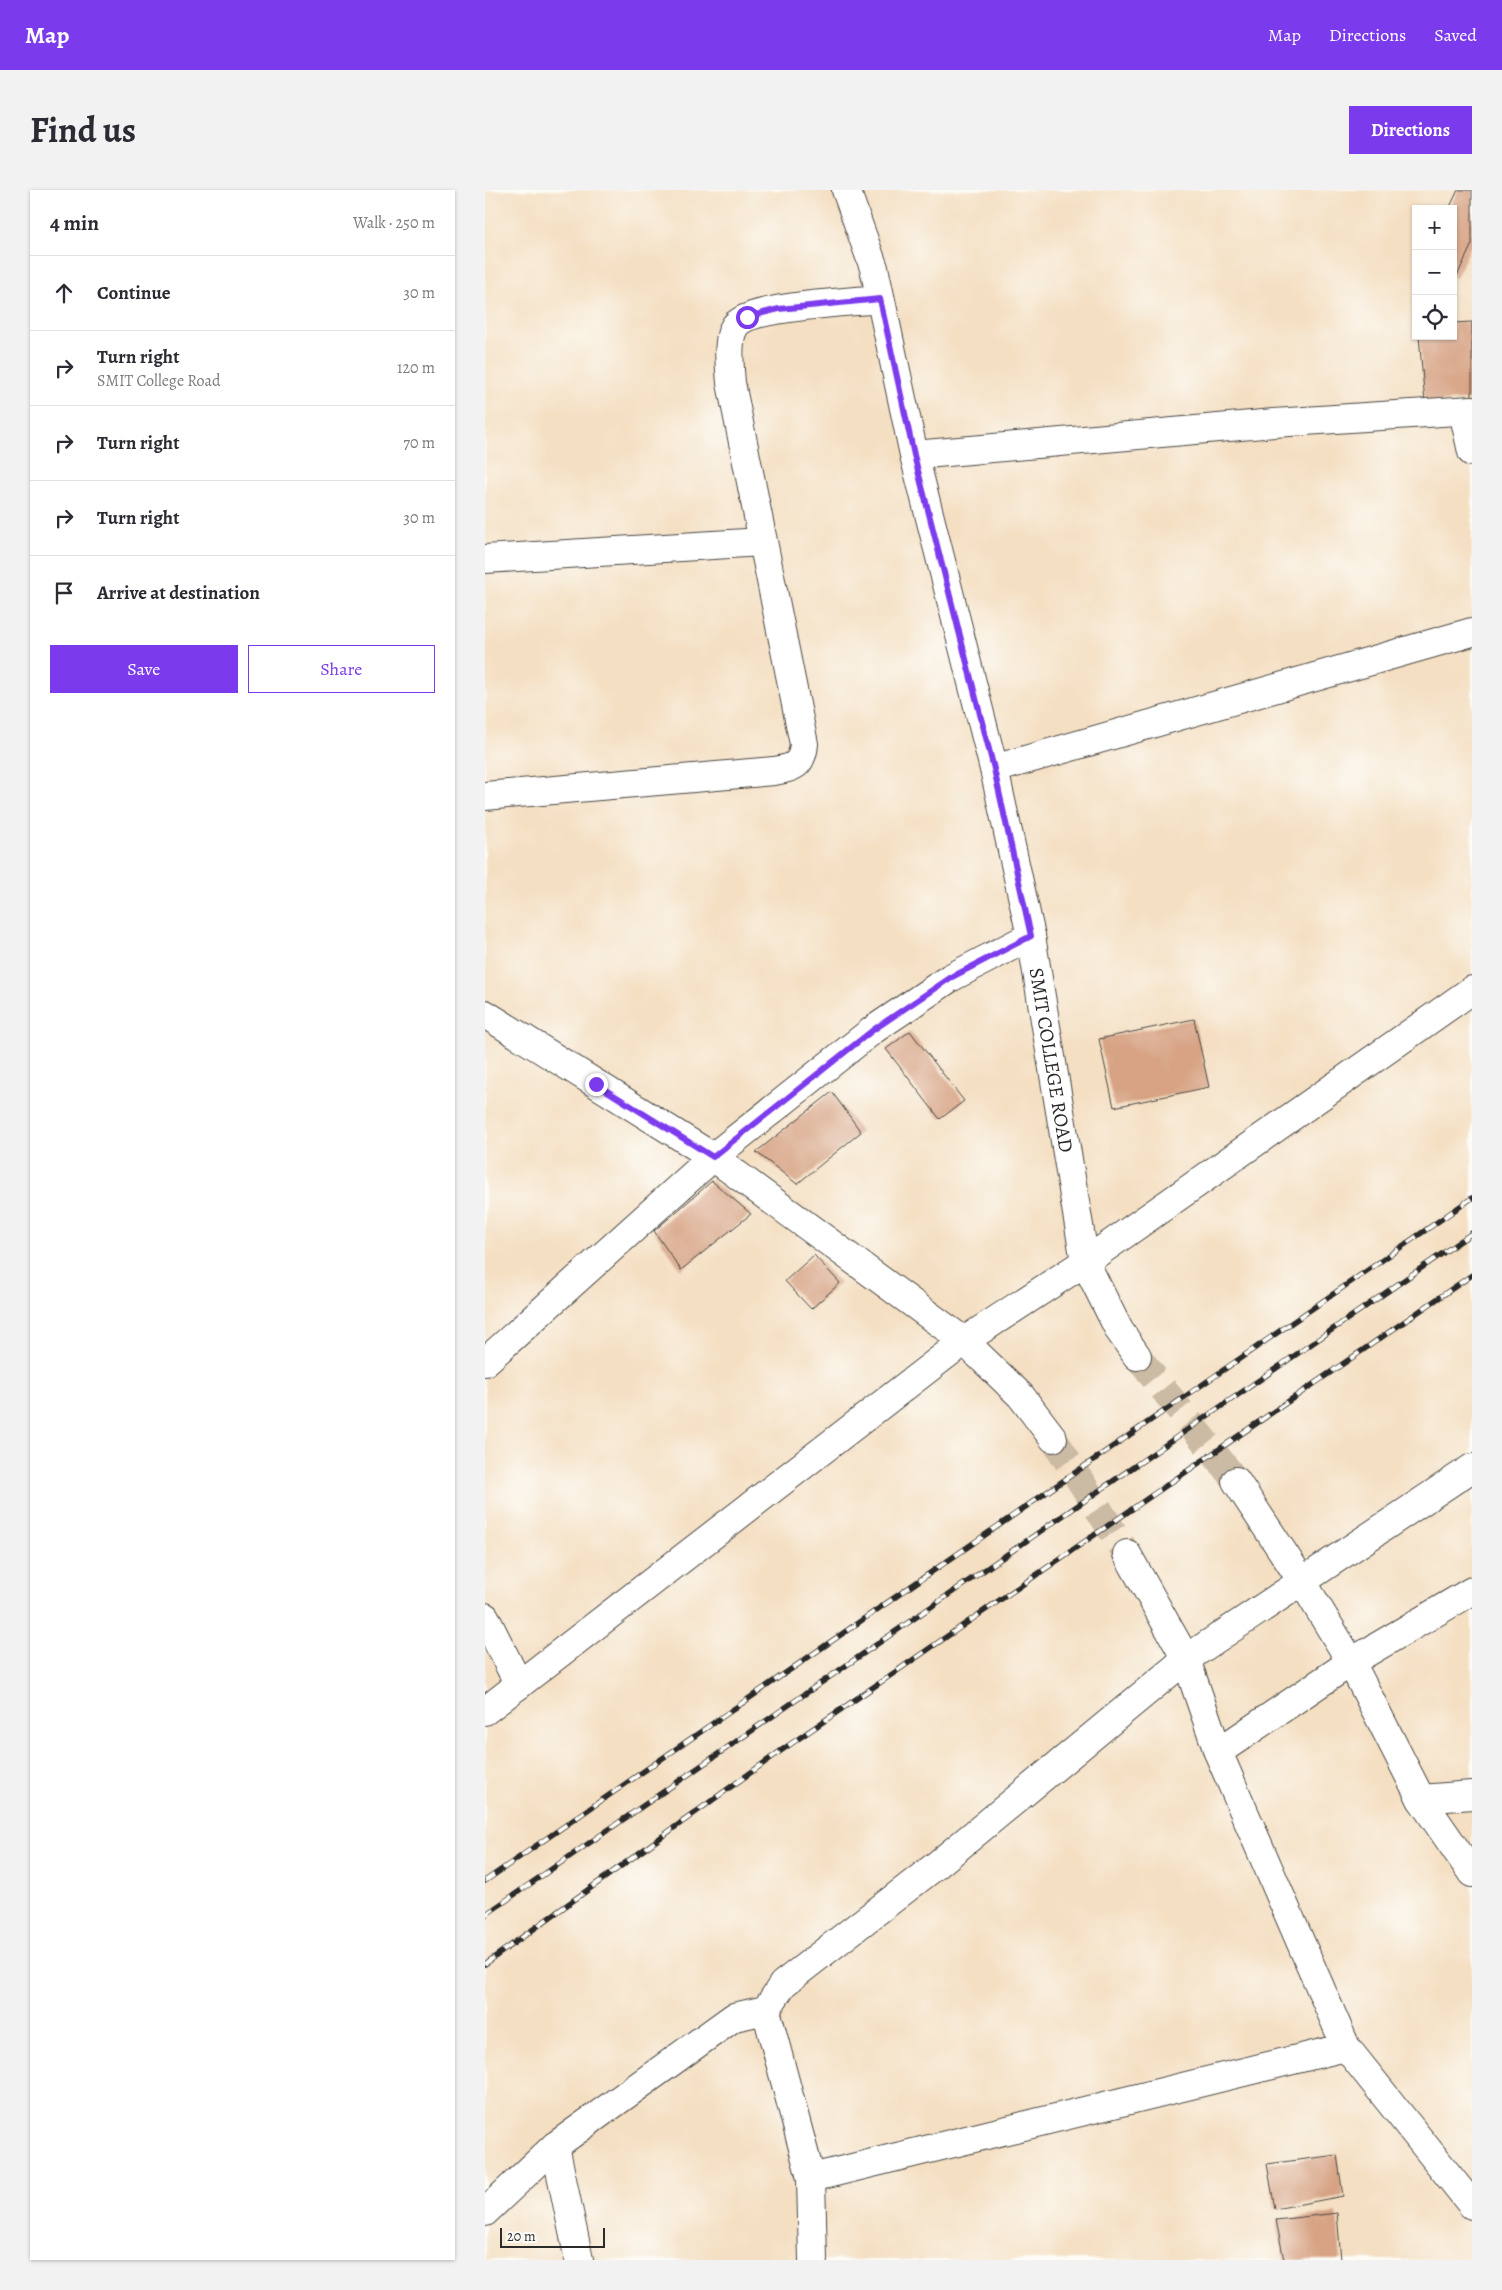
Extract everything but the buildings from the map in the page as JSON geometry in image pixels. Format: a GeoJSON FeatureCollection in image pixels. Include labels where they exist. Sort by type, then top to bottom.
{"type":"FeatureCollection","features":[{"type":"Feature","properties":{"kind":"street","name":"SMIT COLLEGE ROAD"},"geometry":{"type":"LineString","coordinates":[[846,190],[873,268],[914,455],[994,769],[1031,936],[1085,1262],[1119,1330],[1137,1356]]}},
{"type":"Feature","properties":{"kind":"street"},"geometry":{"type":"LineString","coordinates":[[485,796],[774,771],[796,765],[803,756],[804,744],[761,542],[731,383],[729,351],[735,326],[747,317],[779,309],[880,299]]}},
{"type":"Feature","properties":{"kind":"street"},"geometry":{"type":"LineString","coordinates":[[914,455],[1274,423],[1467,411],[1472,452]]}},
{"type":"Feature","properties":{"kind":"street"},"geometry":{"type":"LineString","coordinates":[[485,559],[761,542]]}},
{"type":"Feature","properties":{"kind":"street"},"geometry":{"type":"LineString","coordinates":[[994,769],[1472,632]]}},
{"type":"Feature","properties":{"kind":"street"},"geometry":{"type":"LineString","coordinates":[[485,1362],[713,1157],[873,1030],[950,978],[1031,936]]}},
{"type":"Feature","properties":{"kind":"street"},"geometry":{"type":"LineString","coordinates":[[485,1711],[964,1341],[1085,1262],[1472,990]]}},
{"type":"Feature","properties":{"kind":"street"},"geometry":{"type":"LineString","coordinates":[[485,1014],[713,1157],[964,1341],[1021,1396],[1053,1438]]}},
{"type":"Feature","properties":{"kind":"street"},"geometry":{"type":"LineString","coordinates":[[485,2212],[555,2146],[734,2017],[766,2010],[783,1984],[938,1864],[1185,1659],[1472,1468]]}},
{"type":"Feature","properties":{"kind":"street"},"geometry":{"type":"LineString","coordinates":[[1236,1481],[1303,1581],[1351,1662],[1421,1799],[1472,1873]]}},
{"type":"Feature","properties":{"kind":"street"},"geometry":{"type":"LineString","coordinates":[[1127,1554],[1185,1659],[1218,1752],[1346,2047],[1472,2205]]}},
{"type":"Feature","properties":{"kind":"street"},"geometry":{"type":"LineString","coordinates":[[1218,1752],[1351,1662],[1472,1591]]}},
{"type":"Feature","properties":{"kind":"street"},"geometry":{"type":"LineString","coordinates":[[485,1617],[519,1685]]}},
{"type":"Feature","properties":{"kind":"street"},"geometry":{"type":"LineString","coordinates":[[1421,1799],[1472,1795]]}},
{"type":"Feature","properties":{"kind":"street"},"geometry":{"type":"LineString","coordinates":[[766,2010],[811,2178],[813,2260]]}},
{"type":"Feature","properties":{"kind":"street"},"geometry":{"type":"LineString","coordinates":[[811,2178],[1346,2047]]}},
{"type":"Feature","properties":{"kind":"street"},"geometry":{"type":"LineString","coordinates":[[555,2146],[579,2260]]}},
{"type":"Feature","properties":{"kind":"tunnel"},"geometry":{"type":"LineString","coordinates":[[1137,1356],[1236,1481]]}},
{"type":"Feature","properties":{"kind":"tunnel"},"geometry":{"type":"LineString","coordinates":[[1053,1438],[1127,1554]]}},
{"type":"Feature","properties":{"kind":"railway"},"geometry":{"type":"LineString","coordinates":[[485,1881],[1472,1198]]}},
{"type":"Feature","properties":{"kind":"railway"},"geometry":{"type":"LineString","coordinates":[[485,1915],[1472,1233]]}},
{"type":"Feature","properties":{"kind":"railway"},"geometry":{"type":"LineString","coordinates":[[485,1964],[782,1750],[1472,1275]]}},
{"type":"Feature","properties":{"kind":"route"},"geometry":{"type":"LineString","coordinates":[[596,1084],[713,1157],[873,1030],[950,978],[1031,936],[994,769],[914,455],[880,299],[779,309],[747,317]]}}]}
